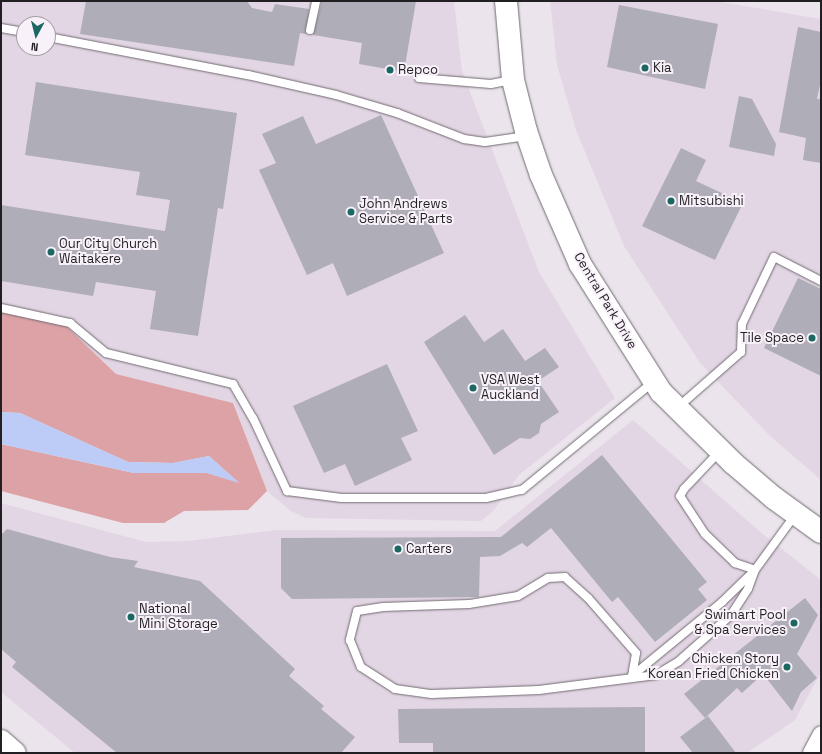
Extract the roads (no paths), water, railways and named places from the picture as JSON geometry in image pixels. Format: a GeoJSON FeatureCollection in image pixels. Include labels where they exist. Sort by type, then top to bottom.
{"type":"FeatureCollection","features":[{"type":"Feature","properties":{"kind":"main road","name":"Central Park Drive"},"geometry":{"type":"LineString","coordinates":[[506,1],[513,80],[527,136],[580,264],[653,381],[677,408],[721,451],[768,493],[821,532]]}},
{"type":"Feature","properties":{"kind":"main road"},"geometry":{"type":"LineString","coordinates":[[1,742],[15,753]]}},
{"type":"Feature","properties":{"kind":"street"},"geometry":{"type":"LineString","coordinates":[[811,753],[821,734]]}},
{"type":"Feature","properties":{"kind":"lane"},"geometry":{"type":"LineString","coordinates":[[310,30],[316,1]]}},
{"type":"Feature","properties":{"kind":"lane"},"geometry":{"type":"LineString","coordinates":[[1,28],[16,31]]}},
{"type":"Feature","properties":{"kind":"lane"},"geometry":{"type":"LineString","coordinates":[[56,39],[248,75],[336,95],[397,113],[464,139],[485,142],[527,136]]}},
{"type":"Feature","properties":{"kind":"lane"},"geometry":{"type":"LineString","coordinates":[[419,78],[491,84],[513,80]]}},
{"type":"Feature","properties":{"kind":"lane"},"geometry":{"type":"LineString","coordinates":[[677,408],[740,352],[742,324],[774,257],[821,281]]}},
{"type":"Feature","properties":{"kind":"lane"},"geometry":{"type":"LineString","coordinates":[[1,308],[70,323],[106,353],[233,384],[253,418],[287,491],[342,498],[486,498],[522,490],[653,381]]}},
{"type":"Feature","properties":{"kind":"lane"},"geometry":{"type":"LineString","coordinates":[[721,451],[684,489],[680,496],[705,534],[720,550],[735,563],[755,570]]}},
{"type":"Feature","properties":{"kind":"lane"},"geometry":{"type":"LineString","coordinates":[[632,676],[722,602],[755,570],[796,514]]}},
{"type":"Feature","properties":{"kind":"lane"},"geometry":{"type":"LineString","coordinates":[[632,676],[636,653],[588,598],[565,577],[548,578],[518,596],[469,604],[383,607],[357,611],[350,640],[361,667],[395,689],[432,694],[539,690],[592,684],[632,676],[656,674],[679,661],[714,633],[731,615],[748,589],[755,570]]}},
{"type":"Feature","properties":{"kind":"water"},"geometry":{"type":"Polygon","coordinates":[[[1,412],[20,413],[128,462],[173,463],[209,456],[239,483],[207,473],[134,473],[1,444],[1,412]]]}},
{"type":"Feature","properties":{"kind":"place","name":"Kia"},"geometry":{"type":"Point","coordinates":[645,68]}},
{"type":"Feature","properties":{"kind":"place","name":"Repco"},"geometry":{"type":"Point","coordinates":[390,70]}},
{"type":"Feature","properties":{"kind":"place","name":"Mitsubishi"},"geometry":{"type":"Point","coordinates":[671,201]}},
{"type":"Feature","properties":{"kind":"place","name":"John Andrews Service & Parts"},"geometry":{"type":"Point","coordinates":[351,212]}},
{"type":"Feature","properties":{"kind":"place","name":"Our City Church Waitakere"},"geometry":{"type":"Point","coordinates":[51,252]}},
{"type":"Feature","properties":{"kind":"place","name":"Tile Space"},"geometry":{"type":"Point","coordinates":[812,338]}},
{"type":"Feature","properties":{"kind":"place","name":"VSA West Auckland"},"geometry":{"type":"Point","coordinates":[473,388]}},
{"type":"Feature","properties":{"kind":"place","name":"Carters"},"geometry":{"type":"Point","coordinates":[398,549]}},
{"type":"Feature","properties":{"kind":"place","name":"National Mini Storage"},"geometry":{"type":"Point","coordinates":[131,617]}},
{"type":"Feature","properties":{"kind":"place","name":"Swimart Pool & Spa Services"},"geometry":{"type":"Point","coordinates":[794,623]}},
{"type":"Feature","properties":{"kind":"place","name":"Chicken Story Korean Fried Chicken"},"geometry":{"type":"Point","coordinates":[787,667]}}]}
